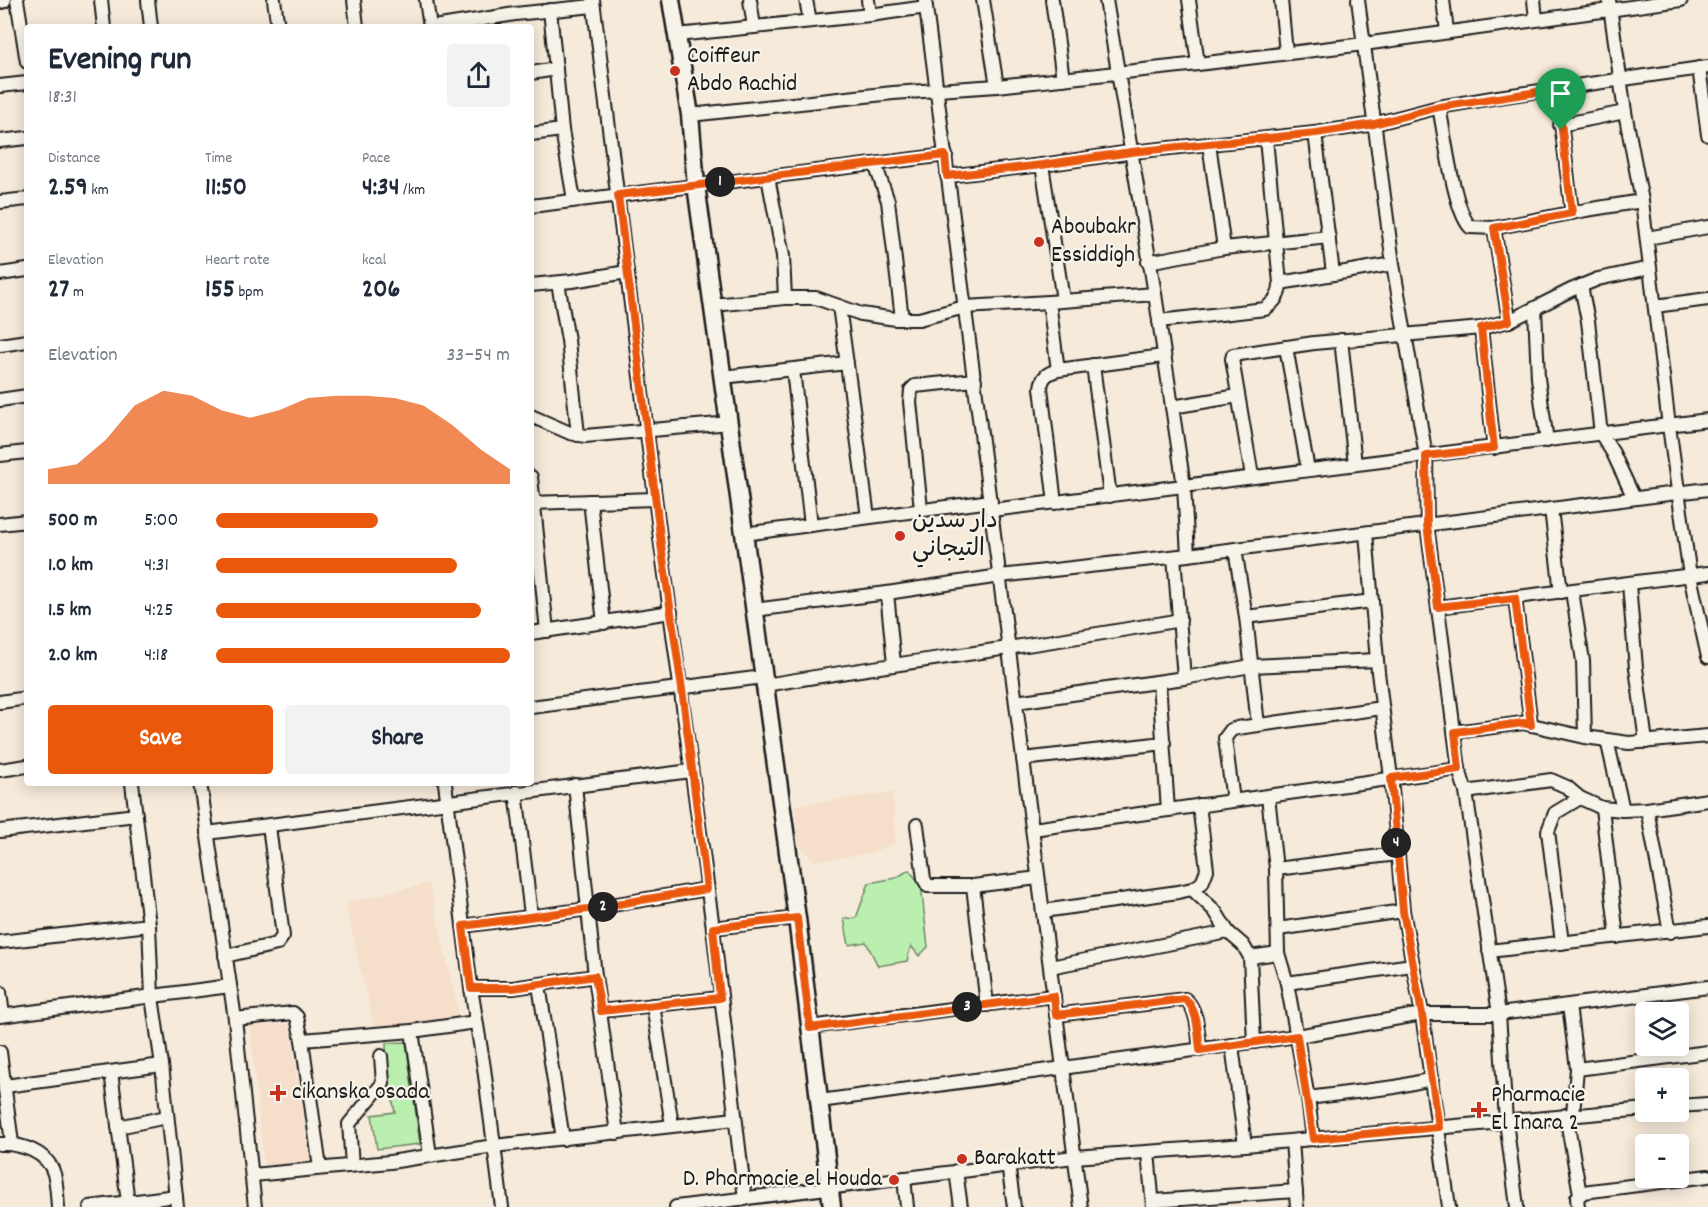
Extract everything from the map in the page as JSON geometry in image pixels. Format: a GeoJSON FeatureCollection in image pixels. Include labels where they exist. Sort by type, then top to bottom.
{"type":"FeatureCollection","features":[{"type":"Feature","properties":{"kind":"main road"},"geometry":{"type":"LineString","coordinates":[[671,0],[690,115],[696,185],[797,918],[832,1207]]}},
{"type":"Feature","properties":{"kind":"street"},"geometry":{"type":"LineString","coordinates":[[17,0],[24,43]]}},
{"type":"Feature","properties":{"kind":"street"},"geometry":{"type":"LineString","coordinates":[[101,0],[104,24]]}},
{"type":"Feature","properties":{"kind":"street"},"geometry":{"type":"LineString","coordinates":[[148,0],[152,24]]}},
{"type":"Feature","properties":{"kind":"street"},"geometry":{"type":"LineString","coordinates":[[274,0],[278,24]]}},
{"type":"Feature","properties":{"kind":"street"},"geometry":{"type":"LineString","coordinates":[[354,0],[357,24]]}},
{"type":"Feature","properties":{"kind":"street"},"geometry":{"type":"LineString","coordinates":[[426,0],[431,24]]}},
{"type":"Feature","properties":{"kind":"street"},"geometry":{"type":"LineString","coordinates":[[750,0],[754,27]]}},
{"type":"Feature","properties":{"kind":"street"},"geometry":{"type":"LineString","coordinates":[[806,0],[810,21]]}},
{"type":"Feature","properties":{"kind":"street"},"geometry":{"type":"LineString","coordinates":[[868,0],[870,15]]}},
{"type":"Feature","properties":{"kind":"street"},"geometry":{"type":"LineString","coordinates":[[983,0],[997,86]]}},
{"type":"Feature","properties":{"kind":"street"},"geometry":{"type":"LineString","coordinates":[[1052,0],[1063,79]]}},
{"type":"Feature","properties":{"kind":"street"},"geometry":{"type":"LineString","coordinates":[[1106,0],[1184,486],[1188,555]]}},
{"type":"Feature","properties":{"kind":"street"},"geometry":{"type":"LineString","coordinates":[[1189,0],[1198,64]]}},
{"type":"Feature","properties":{"kind":"street"},"geometry":{"type":"LineString","coordinates":[[1281,0],[1286,53]]}},
{"type":"Feature","properties":{"kind":"street"},"geometry":{"type":"LineString","coordinates":[[1358,0],[1393,264],[1426,456],[1427,525],[1459,769],[1466,792],[1499,1014],[1506,1121],[1517,1207]]}},
{"type":"Feature","properties":{"kind":"street"},"geometry":{"type":"LineString","coordinates":[[1443,0],[1447,31]]}},
{"type":"Feature","properties":{"kind":"street"},"geometry":{"type":"LineString","coordinates":[[1533,0],[1536,19]]}},
{"type":"Feature","properties":{"kind":"street"},"geometry":{"type":"LineString","coordinates":[[690,115],[893,93],[937,92],[997,86],[1198,64],[1364,44],[1536,19],[1609,5],[1681,0]]}},
{"type":"Feature","properties":{"kind":"street"},"geometry":{"type":"LineString","coordinates":[[453,24],[593,3],[655,499],[713,928],[745,1199]]}},
{"type":"Feature","properties":{"kind":"street"},"geometry":{"type":"LineString","coordinates":[[677,35],[870,15],[926,3],[1081,1207]]}},
{"type":"Feature","properties":{"kind":"street"},"geometry":{"type":"LineString","coordinates":[[1609,5],[1625,112],[1642,201],[1690,576],[1708,657]]}},
{"type":"Feature","properties":{"kind":"street"},"geometry":{"type":"LineString","coordinates":[[550,10],[562,130],[574,200]]}},
{"type":"Feature","properties":{"kind":"street"},"geometry":{"type":"LineString","coordinates":[[947,176],[1131,152],[1316,133],[1374,124],[1439,107],[1704,67],[1708,135]]}},
{"type":"Feature","properties":{"kind":"street"},"geometry":{"type":"LineString","coordinates":[[534,73],[556,69]]}},
{"type":"Feature","properties":{"kind":"street"},"geometry":{"type":"LineString","coordinates":[[0,86],[24,83]]}},
{"type":"Feature","properties":{"kind":"street"},"geometry":{"type":"LineString","coordinates":[[1557,89],[1572,213]]}},
{"type":"Feature","properties":{"kind":"street"},"geometry":{"type":"LineString","coordinates":[[1439,107],[1457,198],[1466,223],[1470,227],[1494,228],[1642,201]]}},
{"type":"Feature","properties":{"kind":"street"},"geometry":{"type":"LineString","coordinates":[[1560,125],[1625,112]]}},
{"type":"Feature","properties":{"kind":"street"},"geometry":{"type":"LineString","coordinates":[[534,134],[562,130]]}},
{"type":"Feature","properties":{"kind":"street"},"geometry":{"type":"LineString","coordinates":[[1316,133],[1333,273]]}},
{"type":"Feature","properties":{"kind":"street"},"geometry":{"type":"LineString","coordinates":[[0,141],[24,138]]}},
{"type":"Feature","properties":{"kind":"street"},"geometry":{"type":"LineString","coordinates":[[1159,321],[1265,309],[1280,294],[1266,139]]}},
{"type":"Feature","properties":{"kind":"street"},"geometry":{"type":"LineString","coordinates":[[1209,144],[1224,249]]}},
{"type":"Feature","properties":{"kind":"street"},"geometry":{"type":"LineString","coordinates":[[534,206],[945,155]]}},
{"type":"Feature","properties":{"kind":"street"},"geometry":{"type":"LineString","coordinates":[[875,164],[888,201],[902,319]]}},
{"type":"Feature","properties":{"kind":"street"},"geometry":{"type":"LineString","coordinates":[[1042,165],[1064,300]]}},
{"type":"Feature","properties":{"kind":"street"},"geometry":{"type":"LineString","coordinates":[[768,177],[783,256],[785,298]]}},
{"type":"Feature","properties":{"kind":"street"},"geometry":{"type":"LineString","coordinates":[[0,202],[24,199]]}},
{"type":"Feature","properties":{"kind":"street"},"geometry":{"type":"LineString","coordinates":[[1647,238],[1708,227]]}},
{"type":"Feature","properties":{"kind":"street"},"geometry":{"type":"LineString","coordinates":[[1494,228],[1509,321]]}},
{"type":"Feature","properties":{"kind":"street"},"geometry":{"type":"LineString","coordinates":[[1148,262],[1224,249],[1329,237]]}},
{"type":"Feature","properties":{"kind":"street"},"geometry":{"type":"LineString","coordinates":[[1280,283],[1393,264]]}},
{"type":"Feature","properties":{"kind":"street"},"geometry":{"type":"LineString","coordinates":[[1252,476],[1233,355],[1341,340],[1481,328],[1509,321],[1598,279],[1650,268]]}},
{"type":"Feature","properties":{"kind":"street"},"geometry":{"type":"LineString","coordinates":[[0,274],[24,270]]}},
{"type":"Feature","properties":{"kind":"street"},"geometry":{"type":"LineString","coordinates":[[534,285],[627,272]]}},
{"type":"Feature","properties":{"kind":"street"},"geometry":{"type":"LineString","coordinates":[[558,283],[568,340],[578,435]]}},
{"type":"Feature","properties":{"kind":"street"},"geometry":{"type":"LineString","coordinates":[[1581,286],[1588,321],[1601,434],[1613,453],[1634,498]]}},
{"type":"Feature","properties":{"kind":"street"},"geometry":{"type":"LineString","coordinates":[[713,305],[785,298],[816,298],[861,314],[919,319],[965,307],[1155,294]]}},
{"type":"Feature","properties":{"kind":"street"},"geometry":{"type":"LineString","coordinates":[[1655,306],[1708,299]]}},
{"type":"Feature","properties":{"kind":"street"},"geometry":{"type":"LineString","coordinates":[[1049,302],[1058,370]]}},
{"type":"Feature","properties":{"kind":"street"},"geometry":{"type":"LineString","coordinates":[[839,306],[868,517]]}},
{"type":"Feature","properties":{"kind":"street"},"geometry":{"type":"LineString","coordinates":[[1535,309],[1538,378],[1547,441]]}},
{"type":"Feature","properties":{"kind":"street"},"geometry":{"type":"LineString","coordinates":[[1481,328],[1494,448]]}},
{"type":"Feature","properties":{"kind":"street"},"geometry":{"type":"LineString","coordinates":[[1341,340],[1355,464]]}},
{"type":"Feature","properties":{"kind":"street"},"geometry":{"type":"LineString","coordinates":[[0,345],[24,341]]}},
{"type":"Feature","properties":{"kind":"street"},"geometry":{"type":"LineString","coordinates":[[1286,347],[1308,470]]}},
{"type":"Feature","properties":{"kind":"street"},"geometry":{"type":"LineString","coordinates":[[1055,503],[1042,381],[1048,373],[1058,370],[1163,356]]}},
{"type":"Feature","properties":{"kind":"street"},"geometry":{"type":"LineString","coordinates":[[723,377],[847,363]]}},
{"type":"Feature","properties":{"kind":"street"},"geometry":{"type":"LineString","coordinates":[[1093,365],[1110,496]]}},
{"type":"Feature","properties":{"kind":"street"},"geometry":{"type":"LineString","coordinates":[[794,370],[811,525]]}},
{"type":"Feature","properties":{"kind":"street"},"geometry":{"type":"LineString","coordinates":[[921,509],[910,390],[915,386],[975,380]]}},
{"type":"Feature","properties":{"kind":"street"},"geometry":{"type":"LineString","coordinates":[[0,400],[24,396]]}},
{"type":"Feature","properties":{"kind":"street"},"geometry":{"type":"LineString","coordinates":[[1172,407],[1238,396]]}},
{"type":"Feature","properties":{"kind":"street"},"geometry":{"type":"LineString","coordinates":[[534,417],[570,433],[585,436],[730,423]]}},
{"type":"Feature","properties":{"kind":"street"},"geometry":{"type":"LineString","coordinates":[[744,534],[921,509],[1055,503],[1252,476],[1708,420]]}},
{"type":"Feature","properties":{"kind":"street"},"geometry":{"type":"LineString","coordinates":[[0,455],[24,452]]}},
{"type":"Feature","properties":{"kind":"street"},"geometry":{"type":"LineString","coordinates":[[754,610],[1000,576],[1174,557],[1708,489]]}},
{"type":"Feature","properties":{"kind":"street"},"geometry":{"type":"LineString","coordinates":[[534,503],[655,499]]}},
{"type":"Feature","properties":{"kind":"street"},"geometry":{"type":"LineString","coordinates":[[590,501],[604,623]]}},
{"type":"Feature","properties":{"kind":"street"},"geometry":{"type":"LineString","coordinates":[[1551,509],[1566,592],[1583,661],[1585,737]]}},
{"type":"Feature","properties":{"kind":"street"},"geometry":{"type":"LineString","coordinates":[[534,520],[547,631]]}},
{"type":"Feature","properties":{"kind":"street"},"geometry":{"type":"LineString","coordinates":[[0,524],[24,521]]}},
{"type":"Feature","properties":{"kind":"street"},"geometry":{"type":"LineString","coordinates":[[1366,532],[1403,911],[1422,1014],[1449,1207]]}},
{"type":"Feature","properties":{"kind":"street"},"geometry":{"type":"LineString","coordinates":[[1235,549],[1246,617],[1258,725]]}},
{"type":"Feature","properties":{"kind":"street"},"geometry":{"type":"LineString","coordinates":[[1174,557],[1184,678]]}},
{"type":"Feature","properties":{"kind":"street"},"geometry":{"type":"LineString","coordinates":[[1438,607],[1708,573]]}},
{"type":"Feature","properties":{"kind":"street"},"geometry":{"type":"LineString","coordinates":[[1629,584],[1636,668],[1646,742]]}},
{"type":"Feature","properties":{"kind":"street"},"geometry":{"type":"LineString","coordinates":[[887,593],[894,664]]}},
{"type":"Feature","properties":{"kind":"street"},"geometry":{"type":"LineString","coordinates":[[1515,598],[1531,725]]}},
{"type":"Feature","properties":{"kind":"street"},"geometry":{"type":"LineString","coordinates":[[1246,617],[1372,602]]}},
{"type":"Feature","properties":{"kind":"street"},"geometry":{"type":"LineString","coordinates":[[534,633],[671,612]]}},
{"type":"Feature","properties":{"kind":"street"},"geometry":{"type":"LineString","coordinates":[[534,707],[894,664],[1079,638],[1180,620]]}},
{"type":"Feature","properties":{"kind":"street"},"geometry":{"type":"LineString","coordinates":[[1016,702],[1159,682],[1251,666],[1377,660]]}},
{"type":"Feature","properties":{"kind":"street"},"geometry":{"type":"LineString","coordinates":[[1159,682],[1168,810]]}},
{"type":"Feature","properties":{"kind":"street"},"geometry":{"type":"LineString","coordinates":[[0,702],[24,698]]}},
{"type":"Feature","properties":{"kind":"street"},"geometry":{"type":"LineString","coordinates":[[1233,801],[1225,738],[1231,730],[1382,708]]}},
{"type":"Feature","properties":{"kind":"street"},"geometry":{"type":"LineString","coordinates":[[1455,732],[1523,723],[1585,737],[1629,743],[1708,736]]}},
{"type":"Feature","properties":{"kind":"street"},"geometry":{"type":"LineString","coordinates":[[1608,740],[1623,810]]}},
{"type":"Feature","properties":{"kind":"street"},"geometry":{"type":"LineString","coordinates":[[1023,759],[1164,743]]}},
{"type":"Feature","properties":{"kind":"street"},"geometry":{"type":"LineString","coordinates":[[0,770],[24,766]]}},
{"type":"Feature","properties":{"kind":"street"},"geometry":{"type":"LineString","coordinates":[[1032,829],[1459,769]]}},
{"type":"Feature","properties":{"kind":"street"},"geometry":{"type":"LineString","coordinates":[[207,832],[691,771]]}},
{"type":"Feature","properties":{"kind":"street"},"geometry":{"type":"LineString","coordinates":[[1466,792],[1551,780],[1567,787],[1580,798],[1602,808],[1647,809],[1708,800]]}},
{"type":"Feature","properties":{"kind":"street"},"geometry":{"type":"LineString","coordinates":[[575,785],[595,976],[617,1133]]}},
{"type":"Feature","properties":{"kind":"street"},"geometry":{"type":"LineString","coordinates":[[90,1207],[128,1202],[176,1201],[162,1065],[152,997],[149,925],[132,786]]}},
{"type":"Feature","properties":{"kind":"street"},"geometry":{"type":"LineString","coordinates":[[200,786],[235,1019],[255,1207]]}},
{"type":"Feature","properties":{"kind":"street"},"geometry":{"type":"LineString","coordinates":[[445,786],[502,1207]]}},
{"type":"Feature","properties":{"kind":"street"},"geometry":{"type":"LineString","coordinates":[[516,792],[531,915]]}},
{"type":"Feature","properties":{"kind":"street"},"geometry":{"type":"LineString","coordinates":[[1268,796],[1276,869],[1278,954],[1287,982],[1313,1139]]}},
{"type":"Feature","properties":{"kind":"street"},"geometry":{"type":"LineString","coordinates":[[1562,943],[1548,831],[1555,813],[1580,798]]}},
{"type":"Feature","properties":{"kind":"street"},"geometry":{"type":"LineString","coordinates":[[1043,911],[1192,889],[1202,883],[1207,870],[1199,805]]}},
{"type":"Feature","properties":{"kind":"street"},"geometry":{"type":"LineString","coordinates":[[1602,808],[1617,937]]}},
{"type":"Feature","properties":{"kind":"street"},"geometry":{"type":"LineString","coordinates":[[1647,809],[1670,932]]}},
{"type":"Feature","properties":{"kind":"street"},"geometry":{"type":"LineString","coordinates":[[0,831],[136,815]]}},
{"type":"Feature","properties":{"kind":"street"},"geometry":{"type":"LineString","coordinates":[[917,825],[924,879],[928,886],[973,886],[1038,878]]}},
{"type":"Feature","properties":{"kind":"street"},"geometry":{"type":"LineString","coordinates":[[225,956],[277,944],[284,936],[269,826]]}},
{"type":"Feature","properties":{"kind":"street"},"geometry":{"type":"LineString","coordinates":[[1276,869],[1397,854]]}},
{"type":"Feature","properties":{"kind":"street"},"geometry":{"type":"LineString","coordinates":[[973,886],[987,1005]]}},
{"type":"Feature","properties":{"kind":"street"},"geometry":{"type":"LineString","coordinates":[[463,926],[588,909],[707,889]]}},
{"type":"Feature","properties":{"kind":"street"},"geometry":{"type":"LineString","coordinates":[[1192,889],[1215,911],[1228,932],[1243,945],[1250,957],[1254,1042]]}},
{"type":"Feature","properties":{"kind":"street"},"geometry":{"type":"LineString","coordinates":[[1278,929],[1403,911]]}},
{"type":"Feature","properties":{"kind":"street"},"geometry":{"type":"LineString","coordinates":[[713,928],[797,918]]}},
{"type":"Feature","properties":{"kind":"street"},"geometry":{"type":"LineString","coordinates":[[0,942],[149,925]]}},
{"type":"Feature","properties":{"kind":"street"},"geometry":{"type":"LineString","coordinates":[[1489,951],[1708,926]]}},
{"type":"Feature","properties":{"kind":"street"},"geometry":{"type":"LineString","coordinates":[[1050,967],[1228,932]]}},
{"type":"Feature","properties":{"kind":"street"},"geometry":{"type":"LineString","coordinates":[[1250,957],[1278,954]]}},
{"type":"Feature","properties":{"kind":"street"},"geometry":{"type":"LineString","coordinates":[[1287,982],[1412,965]]}},
{"type":"Feature","properties":{"kind":"street"},"geometry":{"type":"LineString","coordinates":[[471,988],[496,989],[539,985],[595,976]]}},
{"type":"Feature","properties":{"kind":"street"},"geometry":{"type":"LineString","coordinates":[[539,985],[562,1139]]}},
{"type":"Feature","properties":{"kind":"street"},"geometry":{"type":"LineString","coordinates":[[0,992],[2,1016],[230,986]]}},
{"type":"Feature","properties":{"kind":"street"},"geometry":{"type":"LineString","coordinates":[[820,1101],[1064,1070],[1297,1036],[1422,1014],[1499,1014],[1708,987]]}},
{"type":"Feature","properties":{"kind":"street"},"geometry":{"type":"LineString","coordinates":[[810,1028],[1054,996]]}},
{"type":"Feature","properties":{"kind":"street"},"geometry":{"type":"LineString","coordinates":[[601,1011],[720,998]]}},
{"type":"Feature","properties":{"kind":"street"},"geometry":{"type":"LineString","coordinates":[[1056,1015],[1185,999],[1191,1004],[1194,1013],[1200,1050]]}},
{"type":"Feature","properties":{"kind":"street"},"geometry":{"type":"LineString","coordinates":[[653,1005],[672,1125]]}},
{"type":"Feature","properties":{"kind":"street"},"geometry":{"type":"LineString","coordinates":[[1569,1005],[1577,1069],[1569,1115],[1580,1194]]}},
{"type":"Feature","properties":{"kind":"street"},"geometry":{"type":"LineString","coordinates":[[235,1019],[293,1013],[297,1017],[320,1168]]}},
{"type":"Feature","properties":{"kind":"street"},"geometry":{"type":"LineString","coordinates":[[302,1040],[412,1031],[476,1022]]}},
{"type":"Feature","properties":{"kind":"street"},"geometry":{"type":"LineString","coordinates":[[412,1031],[430,1155]]}},
{"type":"Feature","properties":{"kind":"street"},"geometry":{"type":"LineString","coordinates":[[1232,1045],[1245,1145]]}},
{"type":"Feature","properties":{"kind":"street"},"geometry":{"type":"LineString","coordinates":[[0,1052],[5,1086],[6,1144],[34,1151],[50,1166],[54,1174],[58,1207]]}},
{"type":"Feature","properties":{"kind":"street"},"geometry":{"type":"LineString","coordinates":[[1577,1069],[1708,1052]]}},
{"type":"Feature","properties":{"kind":"street"},"geometry":{"type":"LineString","coordinates":[[352,1165],[349,1124],[383,1083],[381,1056]]}},
{"type":"Feature","properties":{"kind":"street"},"geometry":{"type":"LineString","coordinates":[[5,1086],[162,1065]]}},
{"type":"Feature","properties":{"kind":"street"},"geometry":{"type":"LineString","coordinates":[[111,1072],[128,1202]]}},
{"type":"Feature","properties":{"kind":"street"},"geometry":{"type":"LineString","coordinates":[[1308,1098],[1432,1079]]}},
{"type":"Feature","properties":{"kind":"street"},"geometry":{"type":"LineString","coordinates":[[1689,1105],[1708,1104]]}},
{"type":"Feature","properties":{"kind":"street"},"geometry":{"type":"LineString","coordinates":[[676,1207],[745,1199],[763,1202],[829,1187],[1074,1157],[1245,1145],[1635,1110]]}},
{"type":"Feature","properties":{"kind":"street"},"geometry":{"type":"LineString","coordinates":[[118,1127],[167,1117]]}},
{"type":"Feature","properties":{"kind":"street"},"geometry":{"type":"LineString","coordinates":[[253,1175],[735,1119]]}},
{"type":"Feature","properties":{"kind":"street"},"geometry":{"type":"LineString","coordinates":[[1292,1141],[1297,1207]]}},
{"type":"Feature","properties":{"kind":"street"},"geometry":{"type":"LineString","coordinates":[[1148,1152],[1153,1204],[1296,1191]]}},
{"type":"Feature","properties":{"kind":"street"},"geometry":{"type":"LineString","coordinates":[[1008,1164],[1014,1207]]}},
{"type":"Feature","properties":{"kind":"street"},"geometry":{"type":"LineString","coordinates":[[956,1171],[961,1207]]}},
{"type":"Feature","properties":{"kind":"street"},"geometry":{"type":"LineString","coordinates":[[1578,1207],[1577,1198],[1583,1192],[1708,1176]]}},
{"type":"Feature","properties":{"kind":"street"},"geometry":{"type":"LineString","coordinates":[[904,1178],[907,1207]]}},
{"type":"Feature","properties":{"kind":"shaded area"},"geometry":{"type":"Polygon","coordinates":[[[893,792],[895,843],[867,854],[816,861],[798,845],[795,805],[893,792]]]}},
{"type":"Feature","properties":{"kind":"shaded area"},"geometry":{"type":"Polygon","coordinates":[[[429,883],[460,1019],[377,1039],[345,903],[429,883]]]}},
{"type":"Feature","properties":{"kind":"shaded area","name":"cikanska osada"},"geometry":{"type":"Polygon","coordinates":[[[289,1024],[310,1161],[264,1167],[250,1026],[289,1024]]]}},
{"type":"Feature","properties":{"kind":"green space"},"geometry":{"type":"Polygon","coordinates":[[[909,870],[921,885],[928,947],[919,956],[911,946],[907,961],[878,966],[866,942],[849,945],[844,919],[856,918],[869,883],[896,878],[909,870]]]}},
{"type":"Feature","properties":{"kind":"green space"},"geometry":{"type":"Polygon","coordinates":[[[406,1042],[420,1144],[377,1149],[372,1115],[395,1112],[387,1073],[386,1043],[406,1042]]]}},
{"type":"Feature","properties":{"kind":"place","name":"Coiffeur Abdo Rachid"},"geometry":{"type":"Point","coordinates":[675,71]}},
{"type":"Feature","properties":{"kind":"place","name":"Aboubakr Essiddigh"},"geometry":{"type":"Point","coordinates":[1039,242]}},
{"type":"Feature","properties":{"kind":"place","name":"دار سدين التيجاني"},"geometry":{"type":"Point","coordinates":[900,536]}},
{"type":"Feature","properties":{"kind":"place","name":"cikanska osada"},"geometry":{"type":"Point","coordinates":[278,1093]}},
{"type":"Feature","properties":{"kind":"place","name":"Pharmacie El Inara 2"},"geometry":{"type":"Point","coordinates":[1479,1110]}},
{"type":"Feature","properties":{"kind":"place","name":"Barakatt"},"geometry":{"type":"Point","coordinates":[962,1159]}},
{"type":"Feature","properties":{"kind":"place","name":"D. Pharmacie el Houda"},"geometry":{"type":"Point","coordinates":[894,1180]}},
{"type":"Feature","properties":{"kind":"route"},"geometry":{"type":"LineString","coordinates":[[1557,89],[1561,130],[1572,213],[1494,228],[1509,321],[1481,328],[1494,448],[1426,456],[1427,525],[1438,607],[1515,598],[1531,725],[1523,723],[1455,732],[1459,769],[1391,778],[1403,911],[1422,1014],[1439,1127],[1313,1139],[1297,1036],[1200,1050],[1194,1013],[1191,1004],[1185,999],[1056,1015],[1054,996],[810,1028],[797,918],[713,928],[720,998],[601,1011],[595,976],[513,988],[471,988],[463,926],[588,909],[707,889],[618,195],[945,155],[947,176],[1131,152],[1316,133],[1374,124],[1439,107],[1557,89]]}}]}
